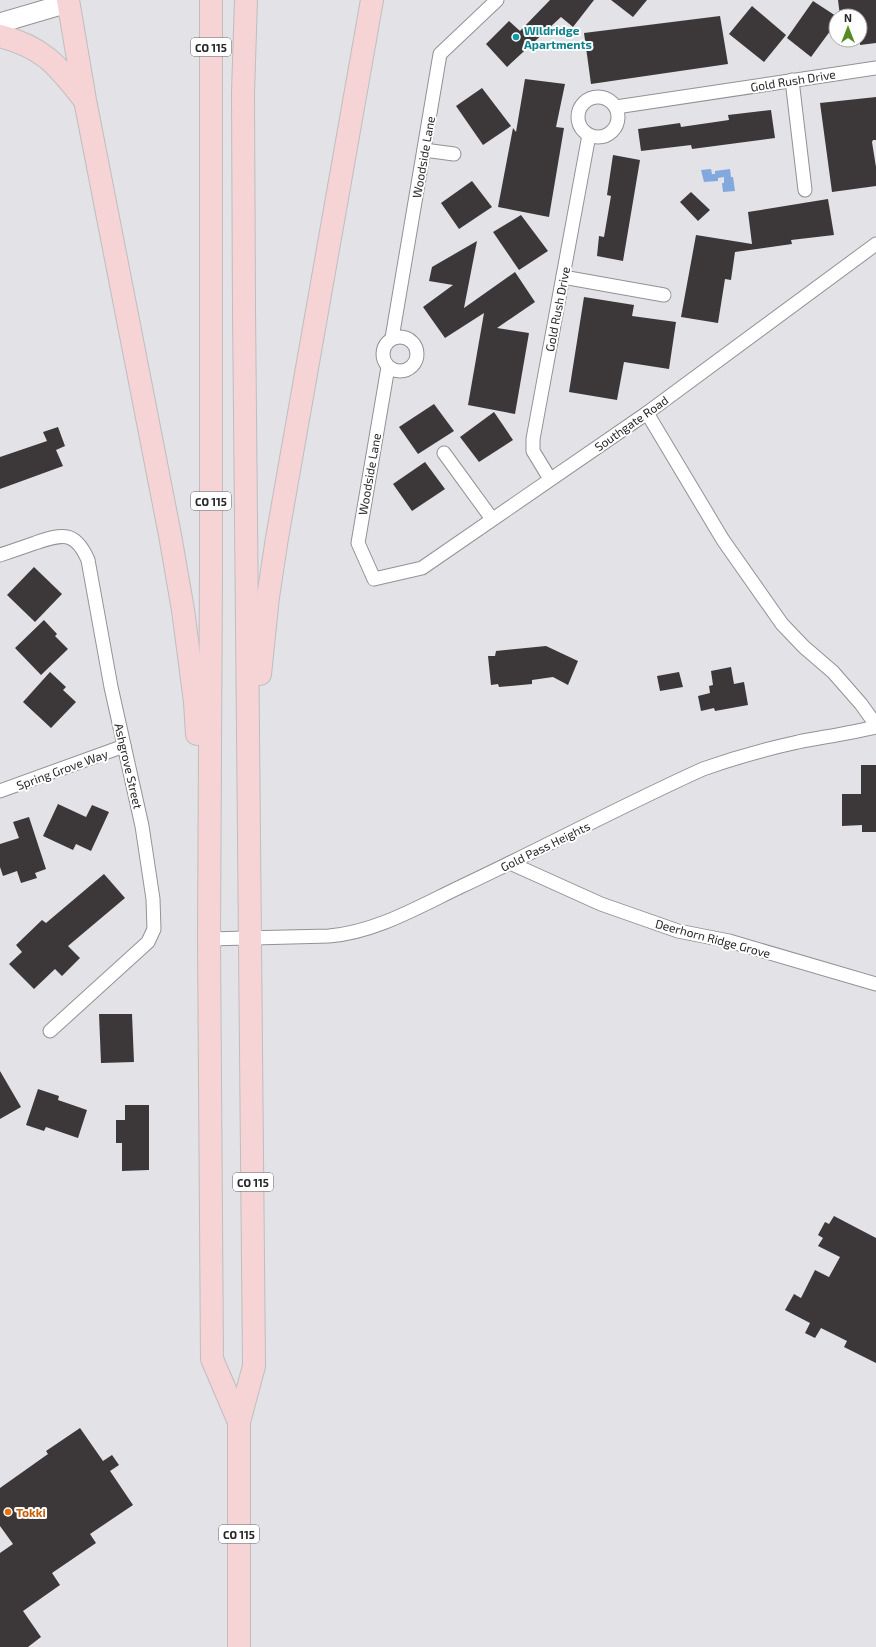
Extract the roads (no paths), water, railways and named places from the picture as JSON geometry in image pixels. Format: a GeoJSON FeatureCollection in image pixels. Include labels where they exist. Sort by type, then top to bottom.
{"type":"FeatureCollection","features":[{"type":"Feature","properties":{"kind":"highway","name":"CO 115"},"geometry":{"type":"LineString","coordinates":[[211,0],[211,574],[209,939],[212,1359],[239,1422]]}},
{"type":"Feature","properties":{"kind":"highway","name":"CO 115"},"geometry":{"type":"LineString","coordinates":[[239,1647],[239,1422],[254,1366],[243,93],[246,0]]}},
{"type":"Feature","properties":{"kind":"highway"},"geometry":{"type":"LineString","coordinates":[[248,802],[262,646],[268,597],[372,0]]}},
{"type":"Feature","properties":{"kind":"highway"},"geometry":{"type":"LineString","coordinates":[[68,1],[85,100],[183,610],[195,702],[209,909]]}},
{"type":"Feature","properties":{"kind":"highway"},"geometry":{"type":"LineString","coordinates":[[0,36],[24,44],[43,54],[59,68],[85,100]]}},
{"type":"Feature","properties":{"kind":"main road"},"geometry":{"type":"LineString","coordinates":[[0,24],[68,1]]}},
{"type":"Feature","properties":{"kind":"street","name":"Woodside Lane"},"geometry":{"type":"LineString","coordinates":[[392,338],[440,54],[497,0]]}},
{"type":"Feature","properties":{"kind":"street","name":"Gold Rush Drive"},"geometry":{"type":"LineString","coordinates":[[616,107],[876,68]]}},
{"type":"Feature","properties":{"kind":"street"},"geometry":{"type":"LineString","coordinates":[[792,80],[805,190]]}},
{"type":"Feature","properties":{"kind":"street"},"geometry":{"type":"LineString","coordinates":[[598,96],[613,102],[616,107],[618,121],[615,127],[611,132],[601,136],[589,135],[584,131],[579,122],[578,115],[582,104],[588,99],[598,96]]}},
{"type":"Feature","properties":{"kind":"street","name":"Gold Rush Drive"},"geometry":{"type":"LineString","coordinates":[[550,479],[533,451],[532,439],[589,135]]}},
{"type":"Feature","properties":{"kind":"street"},"geometry":{"type":"LineString","coordinates":[[424,150],[454,154]]}},
{"type":"Feature","properties":{"kind":"street","name":"Southgate Road"},"geometry":{"type":"LineString","coordinates":[[374,579],[422,568],[647,414],[876,244]]}},
{"type":"Feature","properties":{"kind":"street"},"geometry":{"type":"LineString","coordinates":[[563,277],[664,295]]}},
{"type":"Feature","properties":{"kind":"street"},"geometry":{"type":"LineString","coordinates":[[403,337],[409,339],[414,344],[417,356],[413,366],[404,371],[399,371],[388,366],[384,362],[382,354],[383,348],[387,342],[392,338],[403,337]]}},
{"type":"Feature","properties":{"kind":"street","name":"Woodside Lane"},"geometry":{"type":"LineString","coordinates":[[374,579],[358,543],[388,366]]}},
{"type":"Feature","properties":{"kind":"street"},"geometry":{"type":"LineString","coordinates":[[647,414],[723,540],[782,624],[804,647],[833,672],[861,704],[876,726]]}},
{"type":"Feature","properties":{"kind":"street"},"geometry":{"type":"LineString","coordinates":[[444,454],[492,520]]}},
{"type":"Feature","properties":{"kind":"street","name":"Ashgrove Street"},"geometry":{"type":"LineString","coordinates":[[0,555],[59,536],[70,538],[77,542],[84,550],[88,560],[111,687],[142,826],[153,899],[154,929],[148,942],[50,1031]]}},
{"type":"Feature","properties":{"kind":"street","name":"Gold Pass Heights"},"geometry":{"type":"LineString","coordinates":[[209,939],[329,936],[345,934],[367,928],[392,919],[703,769],[729,760],[797,742],[843,734],[876,726]]}},
{"type":"Feature","properties":{"kind":"street","name":"Spring Grove Way"},"geometry":{"type":"LineString","coordinates":[[0,791],[124,746]]}},
{"type":"Feature","properties":{"kind":"street","name":"Deerhorn Ridge Grove"},"geometry":{"type":"LineString","coordinates":[[510,863],[601,904],[678,931],[729,941],[876,984]]}},
{"type":"Feature","properties":{"kind":"water"},"geometry":{"type":"Polygon","coordinates":[[[711,169],[712,174],[715,174],[715,171],[730,169],[735,191],[723,192],[722,183],[724,183],[724,177],[718,178],[718,181],[704,182],[701,170],[711,169]]]}},
{"type":"Feature","properties":{"kind":"place","name":"Wildridge Apartments"},"geometry":{"type":"Point","coordinates":[516,37]}},
{"type":"Feature","properties":{"kind":"place","name":"Tokki"},"geometry":{"type":"Point","coordinates":[8,1512]}}]}
